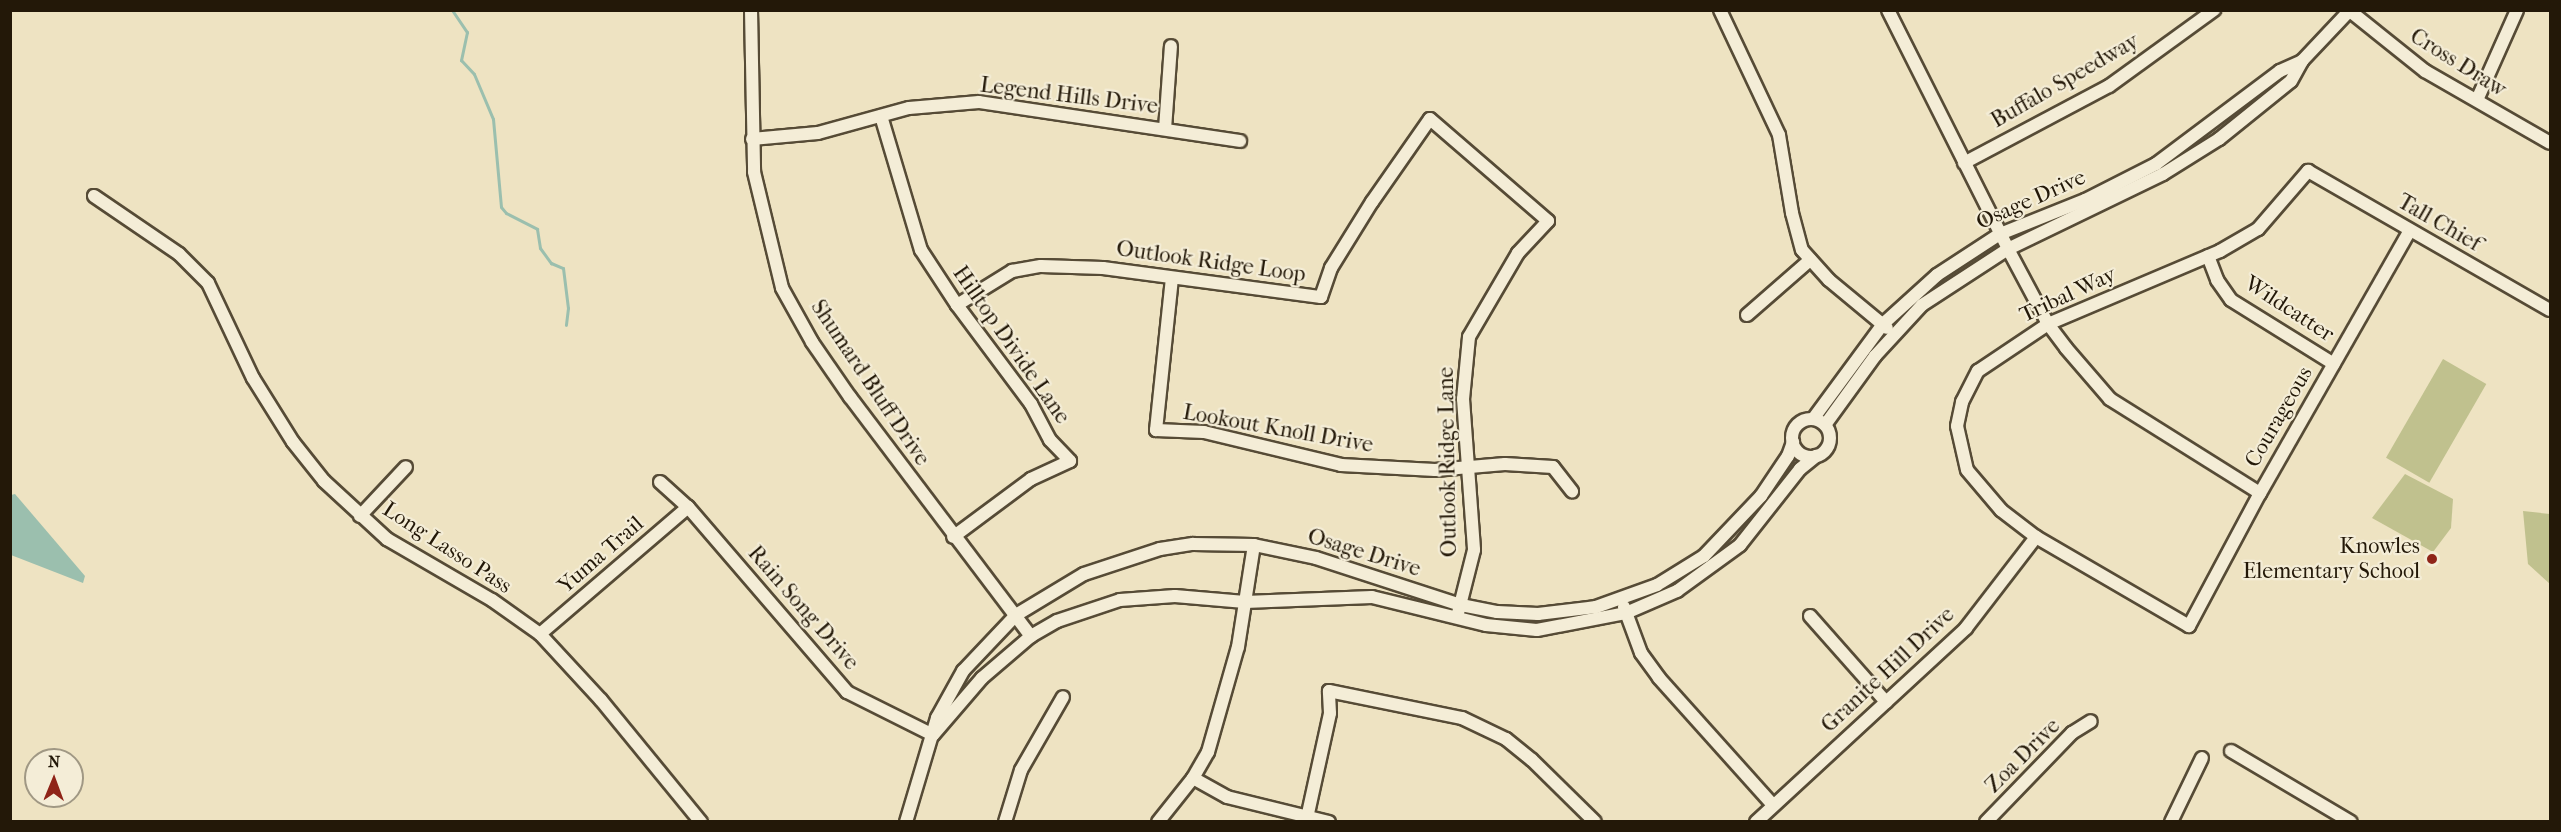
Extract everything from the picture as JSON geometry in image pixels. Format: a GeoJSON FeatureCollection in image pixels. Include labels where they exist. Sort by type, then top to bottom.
{"type":"FeatureCollection","features":[{"type":"Feature","properties":{"kind":"street","name":"Shumard Bluff Drive"},"geometry":{"type":"LineString","coordinates":[[751,10],[754,172],[782,288],[812,342],[953,537],[1031,636]]}},
{"type":"Feature","properties":{"kind":"street"},"geometry":{"type":"LineString","coordinates":[[1720,10],[1779,135],[1792,213],[1802,250],[1810,260],[1894,333]]}},
{"type":"Feature","properties":{"kind":"street"},"geometry":{"type":"LineString","coordinates":[[1888,10],[2000,234],[2048,324],[2110,399],[2260,493]]}},
{"type":"Feature","properties":{"kind":"street","name":"Buffalo Speedway"},"geometry":{"type":"LineString","coordinates":[[1964,163],[2109,86],[2214,10]]}},
{"type":"Feature","properties":{"kind":"street"},"geometry":{"type":"LineString","coordinates":[[2477,100],[2517,10]]}},
{"type":"Feature","properties":{"kind":"street","name":"Cross Draw"},"geometry":{"type":"LineString","coordinates":[[2350,11],[2401,53],[2550,142]]}},
{"type":"Feature","properties":{"kind":"street","name":"Osage Drive"},"geometry":{"type":"LineString","coordinates":[[1825,425],[1894,333],[1922,305],[2008,249],[2083,216],[2191,157],[2292,81],[2302,61],[2350,11]]}},
{"type":"Feature","properties":{"kind":"street"},"geometry":{"type":"LineString","coordinates":[[1166,129],[1171,46]]}},
{"type":"Feature","properties":{"kind":"street","name":"Osage Drive"},"geometry":{"type":"LineString","coordinates":[[1813,419],[1882,324],[1937,275],[2000,234],[2085,201],[2156,164],[2280,71],[2302,61]]}},
{"type":"Feature","properties":{"kind":"street","name":"Legend Hills Drive"},"geometry":{"type":"LineString","coordinates":[[752,139],[818,133],[909,108],[979,102],[1240,141]]}},
{"type":"Feature","properties":{"kind":"street","name":"Hilltop Divide Lane"},"geometry":{"type":"LineString","coordinates":[[881,116],[921,250],[957,306],[1031,404],[1050,440],[1070,461],[1031,479],[953,537]]}},
{"type":"Feature","properties":{"kind":"street","name":"Outlook Ridge Loop"},"geometry":{"type":"LineString","coordinates":[[957,306],[1012,271],[1041,266],[1103,268],[1321,297],[1331,268],[1372,202],[1430,119],[1548,221]]}},
{"type":"Feature","properties":{"kind":"street","name":"Tall Chief"},"geometry":{"type":"LineString","coordinates":[[2308,171],[2409,232],[2550,310]]}},
{"type":"Feature","properties":{"kind":"street","name":"Tribal Way"},"geometry":{"type":"LineString","coordinates":[[2189,626],[2036,537],[1982,490],[1961,453],[1957,426],[1962,402],[1978,371],[2048,324],[2208,256],[2258,229],[2308,171]]}},
{"type":"Feature","properties":{"kind":"street","name":"Long Lasso Pass"},"geometry":{"type":"LineString","coordinates":[[94,196],[179,254],[208,282],[253,378],[293,442],[324,481],[387,539],[492,600],[540,634],[601,700],[700,822]]}},
{"type":"Feature","properties":{"kind":"street","name":"Outlook Ridge Lane"},"geometry":{"type":"LineString","coordinates":[[1459,611],[1474,550],[1470,468],[1463,399],[1469,337],[1513,261],[1548,221]]}},
{"type":"Feature","properties":{"kind":"street","name":"Courageous"},"geometry":{"type":"LineString","coordinates":[[2189,626],[2260,493],[2409,232]]}},
{"type":"Feature","properties":{"kind":"street","name":"Wildcatter"},"geometry":{"type":"LineString","coordinates":[[2208,256],[2217,280],[2231,300],[2334,364]]}},
{"type":"Feature","properties":{"kind":"street"},"geometry":{"type":"LineString","coordinates":[[1747,315],[1810,260]]}},
{"type":"Feature","properties":{"kind":"street","name":"Lookout Knoll Drive"},"geometry":{"type":"LineString","coordinates":[[1172,278],[1156,430],[1204,432],[1341,465],[1426,470],[1505,464],[1553,467],[1572,490]]}},
{"type":"Feature","properties":{"kind":"street"},"geometry":{"type":"LineString","coordinates":[[1813,419],[1825,425],[1829,443],[1816,456],[1799,452],[1793,442],[1797,425],[1813,419]]}},
{"type":"Feature","properties":{"kind":"street","name":"Osage Drive"},"geometry":{"type":"LineString","coordinates":[[933,735],[982,678],[1031,636],[1057,621],[1120,600],[1175,596],[1245,602],[1355,596],[1459,611],[1538,614],[1596,607],[1622,599],[1666,581],[1704,556],[1761,496],[1788,456],[1793,442]]}},
{"type":"Feature","properties":{"kind":"street","name":"Osage Drive"},"geometry":{"type":"LineString","coordinates":[[906,822],[944,703],[963,671],[1016,615],[1084,574],[1131,557],[1193,544],[1254,545],[1316,558],[1459,611],[1486,625],[1537,630],[1626,613],[1677,591],[1731,552],[1816,456]]}},
{"type":"Feature","properties":{"kind":"street"},"geometry":{"type":"LineString","coordinates":[[360,516],[406,467]]}},
{"type":"Feature","properties":{"kind":"street","name":"Rain Song Drive"},"geometry":{"type":"LineString","coordinates":[[660,482],[688,507],[847,692],[933,735]]}},
{"type":"Feature","properties":{"kind":"street","name":"Yuma Trail"},"geometry":{"type":"LineString","coordinates":[[540,634],[688,507]]}},
{"type":"Feature","properties":{"kind":"street","name":"Granite Hill Drive"},"geometry":{"type":"LineString","coordinates":[[1756,822],[1966,628],[2036,537]]}},
{"type":"Feature","properties":{"kind":"street"},"geometry":{"type":"LineString","coordinates":[[1158,822],[1193,778],[1208,752],[1238,647],[1254,545]]}},
{"type":"Feature","properties":{"kind":"street"},"geometry":{"type":"LineString","coordinates":[[1622,599],[1641,653],[1659,678],[1773,805]]}},
{"type":"Feature","properties":{"kind":"street"},"geometry":{"type":"LineString","coordinates":[[1810,616],[1886,702]]}},
{"type":"Feature","properties":{"kind":"street"},"geometry":{"type":"LineString","coordinates":[[1307,818],[1330,713],[1329,691],[1462,718],[1506,740],[1532,759],[1595,822]]}},
{"type":"Feature","properties":{"kind":"street"},"geometry":{"type":"LineString","coordinates":[[1005,822],[1021,770],[1063,697]]}},
{"type":"Feature","properties":{"kind":"street","name":"Zoa Drive"},"geometry":{"type":"LineString","coordinates":[[1986,822],[2072,733],[2091,721]]}},
{"type":"Feature","properties":{"kind":"street"},"geometry":{"type":"LineString","coordinates":[[2232,751],[2351,822]]}},
{"type":"Feature","properties":{"kind":"street"},"geometry":{"type":"LineString","coordinates":[[2173,821],[2202,758]]}},
{"type":"Feature","properties":{"kind":"street"},"geometry":{"type":"LineString","coordinates":[[1193,778],[1227,797],[1329,822]]}},
{"type":"Feature","properties":{"kind":"green space"},"geometry":{"type":"Polygon","coordinates":[[[2443,359],[2486,384],[2429,483],[2386,458],[2443,359]]]}},
{"type":"Feature","properties":{"kind":"green space"},"geometry":{"type":"Polygon","coordinates":[[[2405,474],[2453,499],[2451,528],[2433,552],[2372,518],[2405,474]]]}},
{"type":"Feature","properties":{"kind":"green space"},"geometry":{"type":"Polygon","coordinates":[[[2523,511],[2550,514],[2550,584],[2528,564],[2523,511]]]}},
{"type":"Feature","properties":{"kind":"shaded area"},"geometry":{"type":"Polygon","coordinates":[[[15,494],[85,576],[83,583],[11,555],[11,495],[15,494]]]}},
{"type":"Feature","properties":{"kind":"waterway"},"geometry":{"type":"LineString","coordinates":[[452,10],[467,32],[461,60],[474,74],[493,119],[501,207],[506,213],[537,229],[540,248],[551,263],[563,268],[568,308],[566,325]]}},
{"type":"Feature","properties":{"kind":"place","name":"Knowles Elementary School"},"geometry":{"type":"Point","coordinates":[2432,559]}}]}
